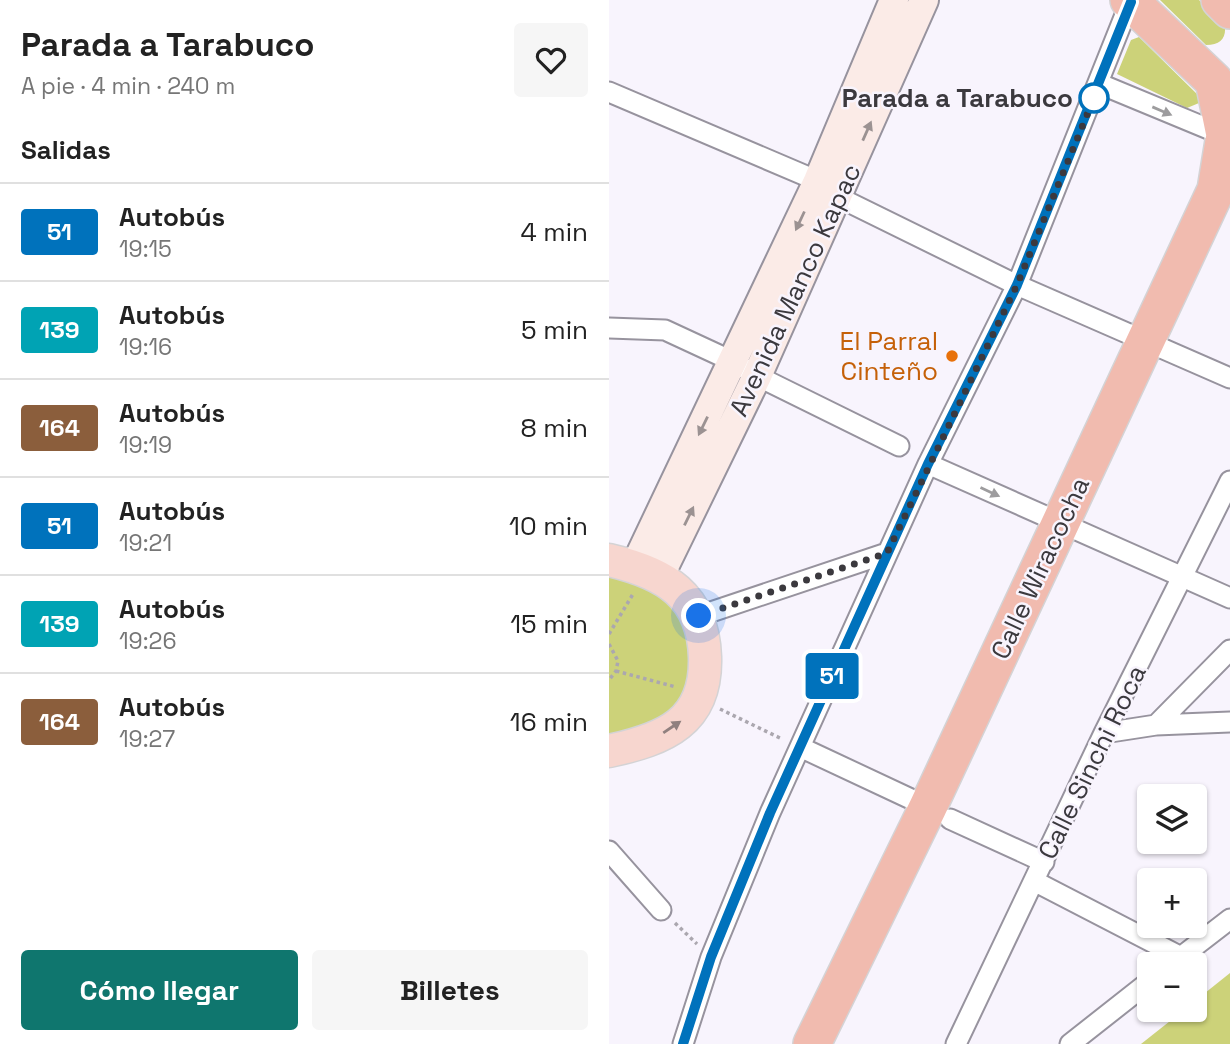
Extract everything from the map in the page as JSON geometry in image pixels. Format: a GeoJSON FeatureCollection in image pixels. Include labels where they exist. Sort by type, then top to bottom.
{"type":"FeatureCollection","features":[{"type":"Feature","properties":{"kind":"highway"},"geometry":{"type":"LineString","coordinates":[[1220,0],[1230,10]]}},
{"type":"Feature","properties":{"kind":"highway"},"geometry":{"type":"LineString","coordinates":[[1130,1],[1226,103]]}},
{"type":"Feature","properties":{"kind":"highway","name":"Calle Wiracocha"},"geometry":{"type":"LineString","coordinates":[[811,1044],[939,813],[1061,525],[1148,340],[1223,198],[1226,103]]}},
{"type":"Feature","properties":{"kind":"main road","name":"Avenida Manco Kapac"},"geometry":{"type":"LineString","coordinates":[[828,189],[894,0]]}},
{"type":"Feature","properties":{"kind":"main road","name":"Avenida Manco Kapac"},"geometry":{"type":"LineString","coordinates":[[635,567],[746,369],[828,189],[924,0]]}},
{"type":"Feature","properties":{"kind":"main road"},"geometry":{"type":"LineString","coordinates":[[609,751],[641,744],[671,730],[688,716],[700,699],[706,672],[703,631],[699,616],[681,592],[635,567]]}},
{"type":"Feature","properties":{"kind":"street"},"geometry":{"type":"LineString","coordinates":[[683,1044],[711,957],[770,813],[928,464],[1017,285],[1100,85],[1130,1]]}},
{"type":"Feature","properties":{"kind":"street"},"geometry":{"type":"LineString","coordinates":[[1100,85],[1226,103]]}},
{"type":"Feature","properties":{"kind":"street"},"geometry":{"type":"LineString","coordinates":[[609,92],[828,189],[1017,285],[1230,378]]}},
{"type":"Feature","properties":{"kind":"street"},"geometry":{"type":"LineString","coordinates":[[609,328],[665,330],[899,446]]}},
{"type":"Feature","properties":{"kind":"street"},"geometry":{"type":"LineString","coordinates":[[928,464],[1230,598]]}},
{"type":"Feature","properties":{"kind":"street","name":"Calle Sinchi Roca"},"geometry":{"type":"LineString","coordinates":[[956,1044],[1104,733],[1230,481]]}},
{"type":"Feature","properties":{"kind":"street"},"geometry":{"type":"LineString","coordinates":[[699,616],[887,553]]}},
{"type":"Feature","properties":{"kind":"street"},"geometry":{"type":"LineString","coordinates":[[1156,725],[1230,650]]}},
{"type":"Feature","properties":{"kind":"street"},"geometry":{"type":"LineString","coordinates":[[1104,733],[1156,725],[1230,722]]}},
{"type":"Feature","properties":{"kind":"street"},"geometry":{"type":"LineString","coordinates":[[800,747],[1044,862]]}},
{"type":"Feature","properties":{"kind":"street"},"geometry":{"type":"LineString","coordinates":[[609,851],[661,910]]}},
{"type":"Feature","properties":{"kind":"street"},"geometry":{"type":"LineString","coordinates":[[1034,881],[1160,952]]}},
{"type":"Feature","properties":{"kind":"street"},"geometry":{"type":"LineString","coordinates":[[1188,952],[1230,919]]}},
{"type":"Feature","properties":{"kind":"street"},"geometry":{"type":"LineString","coordinates":[[1070,1044],[1137,991]]}},
{"type":"Feature","properties":{"kind":"path"},"geometry":{"type":"LineString","coordinates":[[609,634],[641,580],[635,567]]}},
{"type":"Feature","properties":{"kind":"path"},"geometry":{"type":"LineString","coordinates":[[609,644],[617,654],[616,671],[609,680]]}},
{"type":"Feature","properties":{"kind":"path"},"geometry":{"type":"LineString","coordinates":[[616,671],[686,689],[700,699],[800,747]]}},
{"type":"Feature","properties":{"kind":"path"},"geometry":{"type":"LineString","coordinates":[[661,910],[711,957]]}},
{"type":"Feature","properties":{"kind":"green space"},"geometry":{"type":"Polygon","coordinates":[[[1160,0],[1199,0],[1225,26],[1223,38],[1215,44],[1206,45],[1160,0]]]}},
{"type":"Feature","properties":{"kind":"green space"},"geometry":{"type":"Polygon","coordinates":[[[1139,37],[1200,97],[1199,103],[1187,108],[1117,74],[1131,40],[1139,37]]]}},
{"type":"Feature","properties":{"kind":"green space"},"geometry":{"type":"Polygon","coordinates":[[[609,575],[661,591],[687,625],[692,668],[686,689],[674,709],[656,724],[609,738],[609,575]]]}},
{"type":"Feature","properties":{"kind":"green space"},"geometry":{"type":"Polygon","coordinates":[[[1230,973],[1230,1044],[1141,1044],[1169,1022],[1207,1022],[1207,991],[1230,973]]]}},
{"type":"Feature","properties":{"kind":"bus line","name":"51"},"geometry":{"type":"LineString","coordinates":[[683,1044],[711,957],[770,813],[928,464],[1017,285],[1100,85],[1131,2]]}},
{"type":"Feature","properties":{"kind":"place","name":"Parada a Tarabuco"},"geometry":{"type":"Point","coordinates":[1094,98]}},
{"type":"Feature","properties":{"kind":"place","name":"El Parral Cinteño"},"geometry":{"type":"Point","coordinates":[952,356]}},
{"type":"Feature","properties":{"kind":"route"},"geometry":{"type":"LineString","coordinates":[[699,616],[887,553],[1017,285],[1094,98]]}}]}
